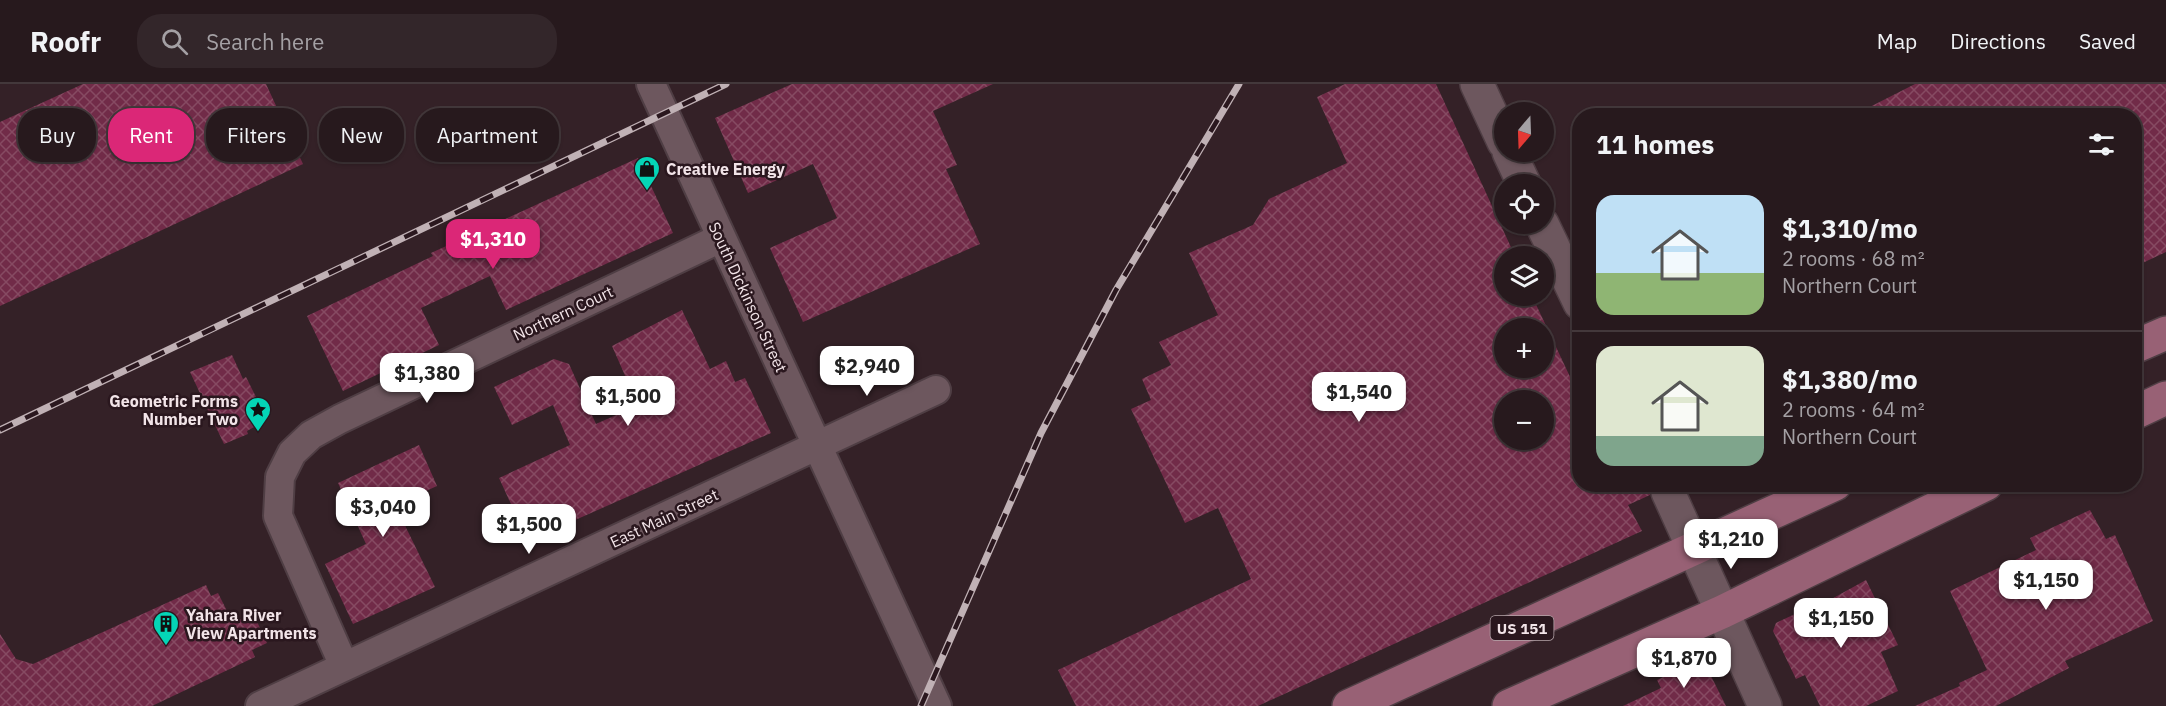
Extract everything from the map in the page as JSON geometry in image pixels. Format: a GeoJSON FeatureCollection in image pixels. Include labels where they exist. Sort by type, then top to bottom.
{"type":"FeatureCollection","features":[{"type":"Feature","properties":{"kind":"main road"},"geometry":{"type":"LineString","coordinates":[[2142,344],[2166,333]]}},
{"type":"Feature","properties":{"kind":"main road"},"geometry":{"type":"LineString","coordinates":[[2142,409],[2166,398]]}},
{"type":"Feature","properties":{"kind":"main road","name":"US 151"},"geometry":{"type":"LineString","coordinates":[[1349,706],[1818,492]]}},
{"type":"Feature","properties":{"kind":"main road"},"geometry":{"type":"LineString","coordinates":[[1509,706],[1722,612],[1970,492]]}},
{"type":"Feature","properties":{"kind":"street","name":"South Dickinson Street"},"geometry":{"type":"LineString","coordinates":[[651,84],[937,706]]}},
{"type":"Feature","properties":{"kind":"street"},"geometry":{"type":"LineString","coordinates":[[1477,84],[1494,121]]}},
{"type":"Feature","properties":{"kind":"street"},"geometry":{"type":"LineString","coordinates":[[1547,234],[1572,286]]}},
{"type":"Feature","properties":{"kind":"street","name":"Northern Court"},"geometry":{"type":"LineString","coordinates":[[344,666],[278,516],[280,477],[292,453],[311,435],[340,419],[721,238]]}},
{"type":"Feature","properties":{"kind":"street","name":"East Main Street"},"geometry":{"type":"LineString","coordinates":[[260,706],[936,390]]}},
{"type":"Feature","properties":{"kind":"street"},"geometry":{"type":"LineString","coordinates":[[1668,492],[1765,706]]}},
{"type":"Feature","properties":{"kind":"building"},"geometry":{"type":"Polygon","coordinates":[[[83,84],[266,84],[277,108],[206,108],[206,162],[302,162],[303,164],[0,306],[0,122],[18,114],[18,162],[96,162],[96,108],[31,108],[83,84]]]}},
{"type":"Feature","properties":{"kind":"building"},"geometry":{"type":"Polygon","coordinates":[[[792,84],[993,84],[933,111],[957,165],[946,169],[980,244],[803,322],[770,248],[837,218],[813,164],[748,193],[715,118],[792,84]]]}},
{"type":"Feature","properties":{"kind":"building"},"geometry":{"type":"Polygon","coordinates":[[[1345,84],[1436,84],[1494,210],[1494,234],[1505,234],[1510,246],[1494,246],[1494,306],[1537,306],[1542,318],[1494,318],[1494,378],[1554,378],[1554,343],[1572,381],[1572,492],[1650,492],[1650,495],[1628,505],[1642,531],[1258,706],[1076,706],[1058,670],[1251,579],[1218,508],[1185,523],[1131,409],[1151,400],[1142,379],[1171,365],[1159,342],[1218,315],[1189,253],[1253,225],[1269,199],[1347,163],[1317,97],[1345,84]]]}},
{"type":"Feature","properties":{"kind":"building"},"geometry":{"type":"Polygon","coordinates":[[[1915,84],[2166,84],[2166,252],[2142,263],[2142,108],[1868,108],[1915,84]]]}},
{"type":"Feature","properties":{"kind":"building"},"geometry":{"type":"Polygon","coordinates":[[[638,158],[673,233],[506,310],[490,276],[421,308],[439,345],[343,391],[307,316],[433,256],[431,253],[638,158]]]}},
{"type":"Feature","properties":{"kind":"building"},"geometry":{"type":"Polygon","coordinates":[[[682,310],[710,369],[726,361],[735,382],[745,378],[771,433],[528,541],[499,478],[570,445],[553,405],[512,425],[494,387],[554,359],[569,364],[596,424],[638,405],[612,346],[682,310]]]}},
{"type":"Feature","properties":{"kind":"building"},"geometry":{"type":"Polygon","coordinates":[[[232,355],[243,379],[246,377],[256,397],[252,399],[263,422],[247,431],[248,434],[224,444],[190,372],[232,355]]]}},
{"type":"Feature","properties":{"kind":"building"},"geometry":{"type":"Polygon","coordinates":[[[419,445],[437,486],[395,505],[435,587],[353,624],[325,564],[366,544],[338,483],[419,445]]]}},
{"type":"Feature","properties":{"kind":"building"},"geometry":{"type":"Polygon","coordinates":[[[2090,510],[2106,539],[2115,535],[2153,621],[2065,661],[2069,668],[1996,706],[1915,706],[1960,686],[1959,683],[1987,670],[1950,591],[2036,550],[2030,538],[2090,510]]]}},
{"type":"Feature","properties":{"kind":"building"},"geometry":{"type":"Polygon","coordinates":[[[1866,580],[1898,645],[1881,652],[1898,691],[1866,706],[1820,706],[1805,675],[1796,679],[1773,631],[1776,623],[1795,614],[1797,618],[1866,580]]]}},
{"type":"Feature","properties":{"kind":"building","name":"Yahara River View Apartments"},"geometry":{"type":"Polygon","coordinates":[[[206,585],[211,596],[218,593],[233,623],[253,613],[267,643],[252,650],[255,657],[152,706],[0,706],[0,634],[16,659],[33,664],[206,585]]]}},
{"type":"Feature","properties":{"kind":"building"},"geometry":{"type":"Polygon","coordinates":[[[1702,658],[1726,706],[1623,706],[1661,688],[1657,680],[1702,658]]]}},
{"type":"Feature","properties":{"kind":"railway"},"geometry":{"type":"LineString","coordinates":[[0,430],[726,84]]}},
{"type":"Feature","properties":{"kind":"railway"},"geometry":{"type":"LineString","coordinates":[[921,706],[1041,433],[1116,290],[1239,84]]}},
{"type":"Feature","properties":{"kind":"place","name":"Creative Energy"},"geometry":{"type":"Point","coordinates":[647,192]}},
{"type":"Feature","properties":{"kind":"place","name":"Geometric Forms Number Two"},"geometry":{"type":"Point","coordinates":[258,433]}},
{"type":"Feature","properties":{"kind":"place","name":"Yahara River View Apartments"},"geometry":{"type":"Point","coordinates":[166,647]}}]}
